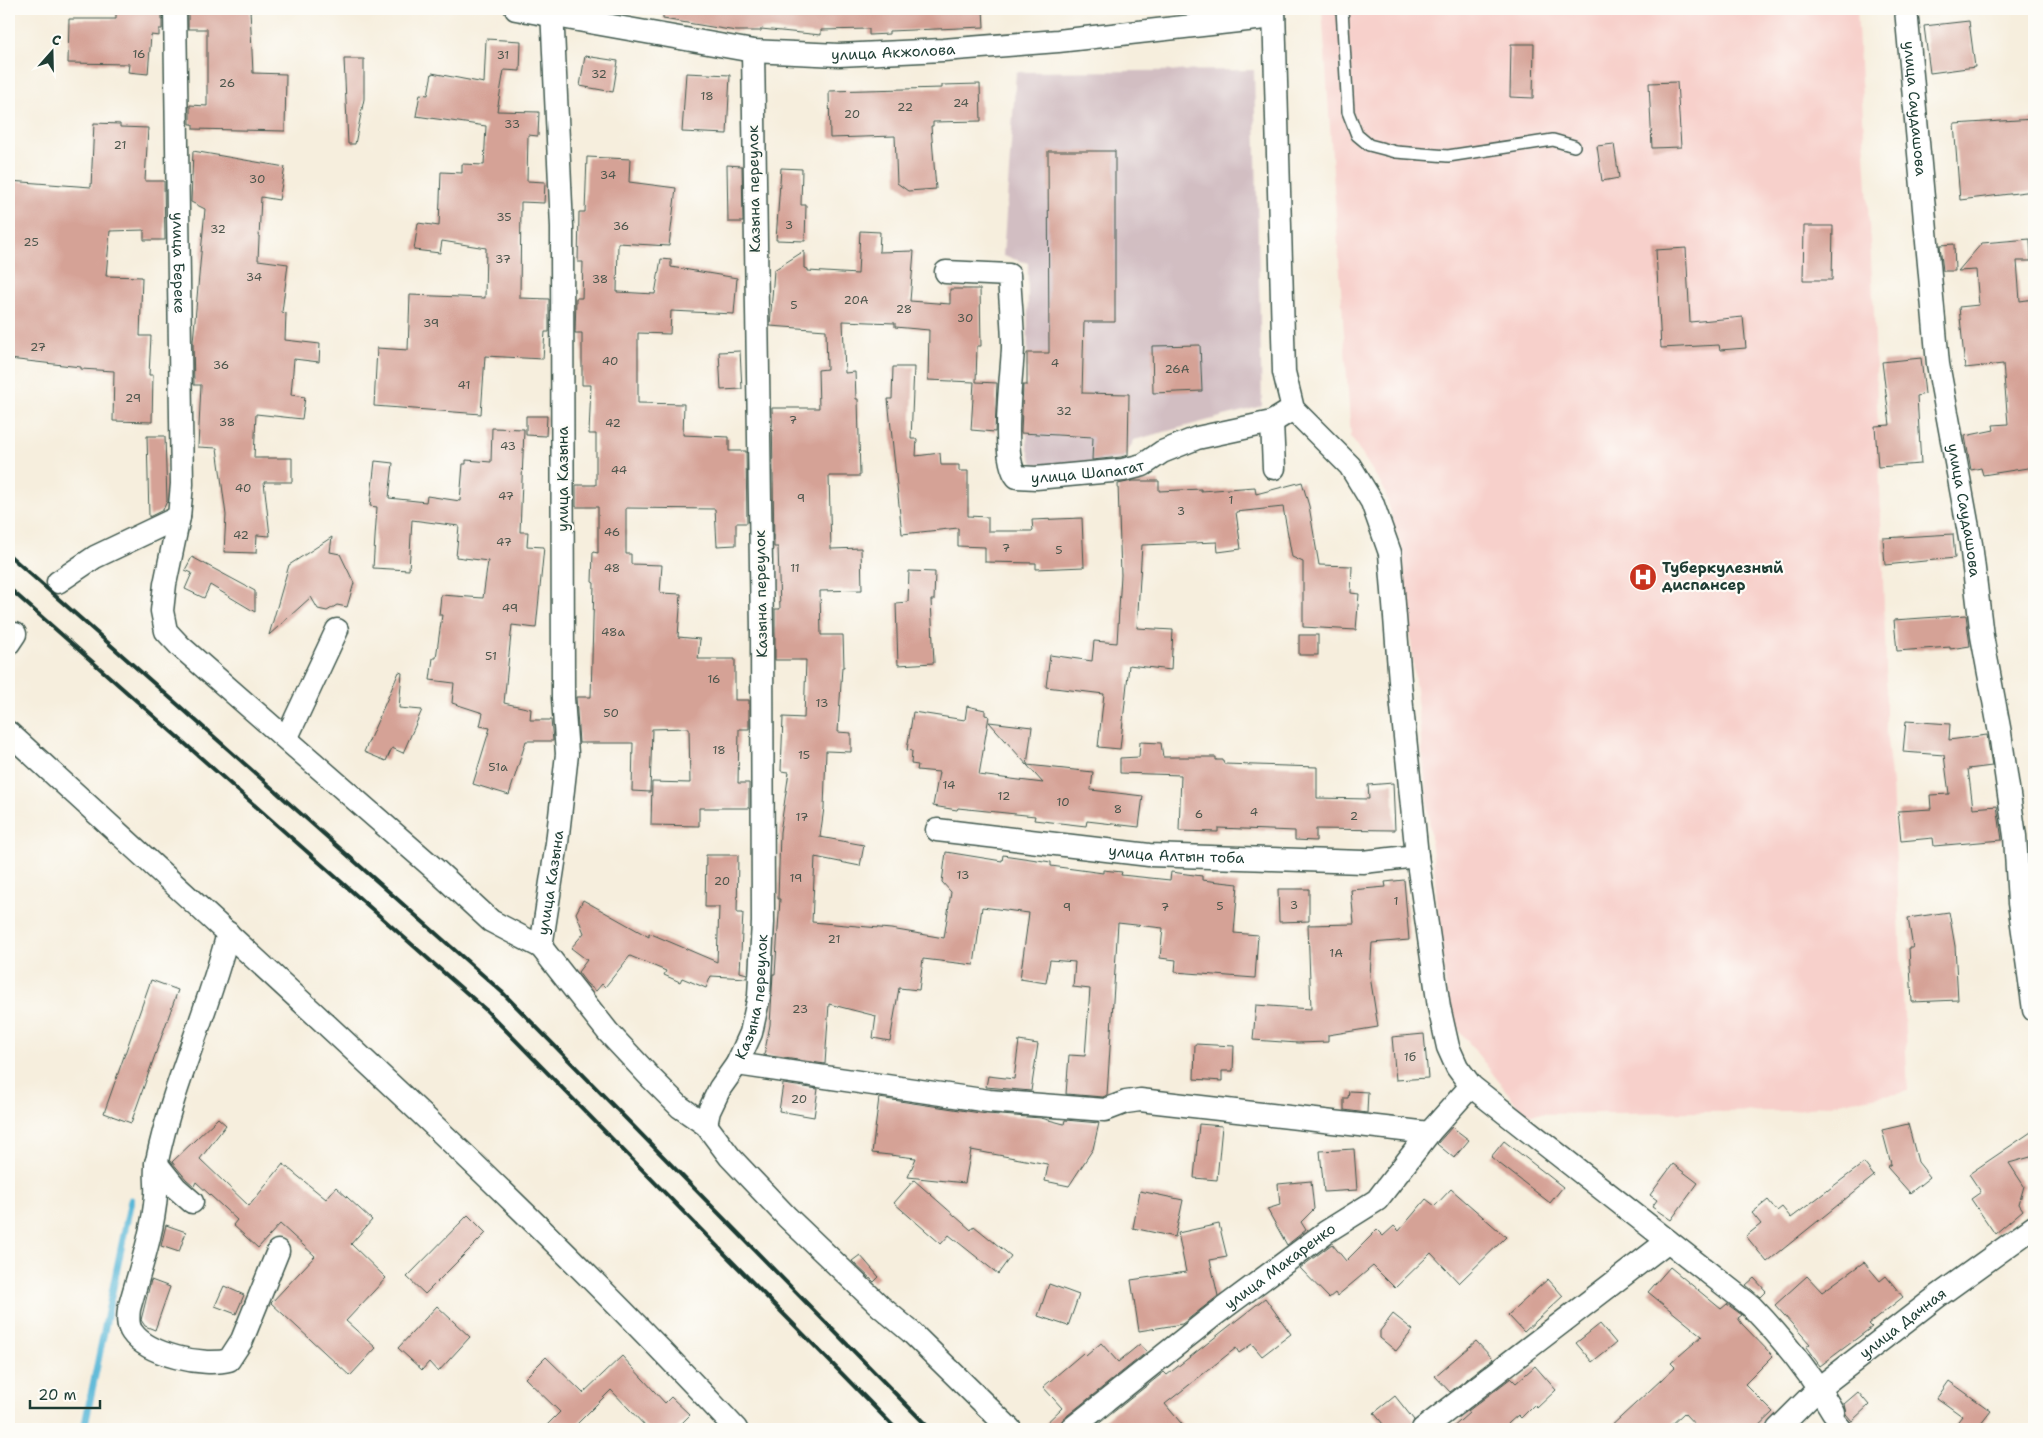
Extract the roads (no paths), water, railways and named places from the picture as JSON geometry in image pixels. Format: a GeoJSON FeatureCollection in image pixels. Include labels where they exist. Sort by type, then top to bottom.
{"type":"FeatureCollection","features":[{"type":"Feature","properties":{"kind":"street","name":"улица Береке"},"geometry":{"type":"LineString","coordinates":[[176,9],[182,484],[179,517],[165,584],[162,611],[166,631],[180,646],[287,737],[491,921],[540,947]]}},
{"type":"Feature","properties":{"kind":"street","name":"улица Акжолова"},"geometry":{"type":"LineString","coordinates":[[516,9],[552,11],[753,51],[839,55],[943,50],[1058,41],[1274,13]]}},
{"type":"Feature","properties":{"kind":"street","name":"улица Саудашова"},"geometry":{"type":"LineString","coordinates":[[1906,9],[1938,364],[1971,544],[1982,636],[2000,733],[2015,836],[2019,903],[2034,1010]]}},
{"type":"Feature","properties":{"kind":"street","name":"улица Казына"},"geometry":{"type":"LineString","coordinates":[[540,947],[558,843],[567,754],[563,698],[562,227],[552,11]]}},
{"type":"Feature","properties":{"kind":"street"},"geometry":{"type":"LineString","coordinates":[[1274,13],[1284,372],[1293,409],[1350,466],[1372,502],[1390,553],[1402,707],[1417,856],[1439,1007],[1448,1047],[1457,1067],[1471,1086],[1751,1306],[1790,1346],[1833,1412]]}},
{"type":"Feature","properties":{"kind":"street","name":"Казына переулок"},"geometry":{"type":"LineString","coordinates":[[706,1125],[709,1111],[720,1088],[737,1064],[751,1033],[759,996],[763,922],[762,640],[753,51]]}},
{"type":"Feature","properties":{"kind":"street","name":"улица Шапагат"},"geometry":{"type":"LineString","coordinates":[[946,272],[1009,275],[1013,346],[1008,444],[1013,472],[1017,477],[1036,478],[1123,470],[1143,464],[1162,452],[1197,438],[1272,422],[1293,409]]}},
{"type":"Feature","properties":{"kind":"street"},"geometry":{"type":"LineString","coordinates":[[1272,422],[1274,468]]}},
{"type":"Feature","properties":{"kind":"street"},"geometry":{"type":"LineString","coordinates":[[58,582],[95,557],[179,517]]}},
{"type":"Feature","properties":{"kind":"street"},"geometry":{"type":"LineString","coordinates":[[287,737],[337,630]]}},
{"type":"Feature","properties":{"kind":"street"},"geometry":{"type":"LineString","coordinates":[[9,733],[420,1111],[581,1268],[736,1429]]}},
{"type":"Feature","properties":{"kind":"street","name":"улица Алтын тоба"},"geometry":{"type":"LineString","coordinates":[[936,830],[1149,855],[1362,862],[1417,856]]}},
{"type":"Feature","properties":{"kind":"street"},"geometry":{"type":"LineString","coordinates":[[228,933],[221,962],[180,1080],[156,1163],[156,1195],[150,1232],[128,1320],[131,1331],[140,1341],[169,1355],[216,1363],[229,1360],[242,1340],[278,1251]]}},
{"type":"Feature","properties":{"kind":"street"},"geometry":{"type":"LineString","coordinates":[[540,947],[608,1032],[680,1106],[706,1125],[730,1157],[787,1217],[880,1306],[911,1332],[1010,1429]]}},
{"type":"Feature","properties":{"kind":"street"},"geometry":{"type":"LineString","coordinates":[[737,1064],[990,1101],[1105,1110],[1126,1102],[1140,1100],[1429,1132]]}},
{"type":"Feature","properties":{"kind":"street","name":"улица Макаренко"},"geometry":{"type":"LineString","coordinates":[[1071,1429],[1214,1316],[1326,1232],[1377,1200],[1429,1132],[1471,1086]]}},
{"type":"Feature","properties":{"kind":"street"},"geometry":{"type":"LineString","coordinates":[[156,1163],[176,1188],[192,1202]]}},
{"type":"Feature","properties":{"kind":"street","name":"улица Дачная"},"geometry":{"type":"LineString","coordinates":[[1778,1429],[1819,1388],[1938,1296],[2034,1227]]}},
{"type":"Feature","properties":{"kind":"street"},"geometry":{"type":"LineString","coordinates":[[1423,1429],[1668,1240]]}},
{"type":"Feature","properties":{"kind":"lane"},"geometry":{"type":"LineString","coordinates":[[1342,9],[1348,112],[1357,135],[1369,145],[1396,152],[1448,156],[1553,140],[1574,146]]}},
{"type":"Feature","properties":{"kind":"lane"},"geometry":{"type":"LineString","coordinates":[[1833,1412],[1848,1429]]}},
{"type":"Feature","properties":{"kind":"waterway"},"geometry":{"type":"LineString","coordinates":[[84,1429],[131,1200]]}},
{"type":"Feature","properties":{"kind":"railway"},"geometry":{"type":"LineString","coordinates":[[9,555],[502,992],[930,1429]]}},
{"type":"Feature","properties":{"kind":"railway"},"geometry":{"type":"LineString","coordinates":[[9,588],[486,1010],[896,1429]]}},
{"type":"Feature","properties":{"kind":"place","name":"Туберкулезный диспансер"},"geometry":{"type":"Point","coordinates":[1643,577]}}]}
